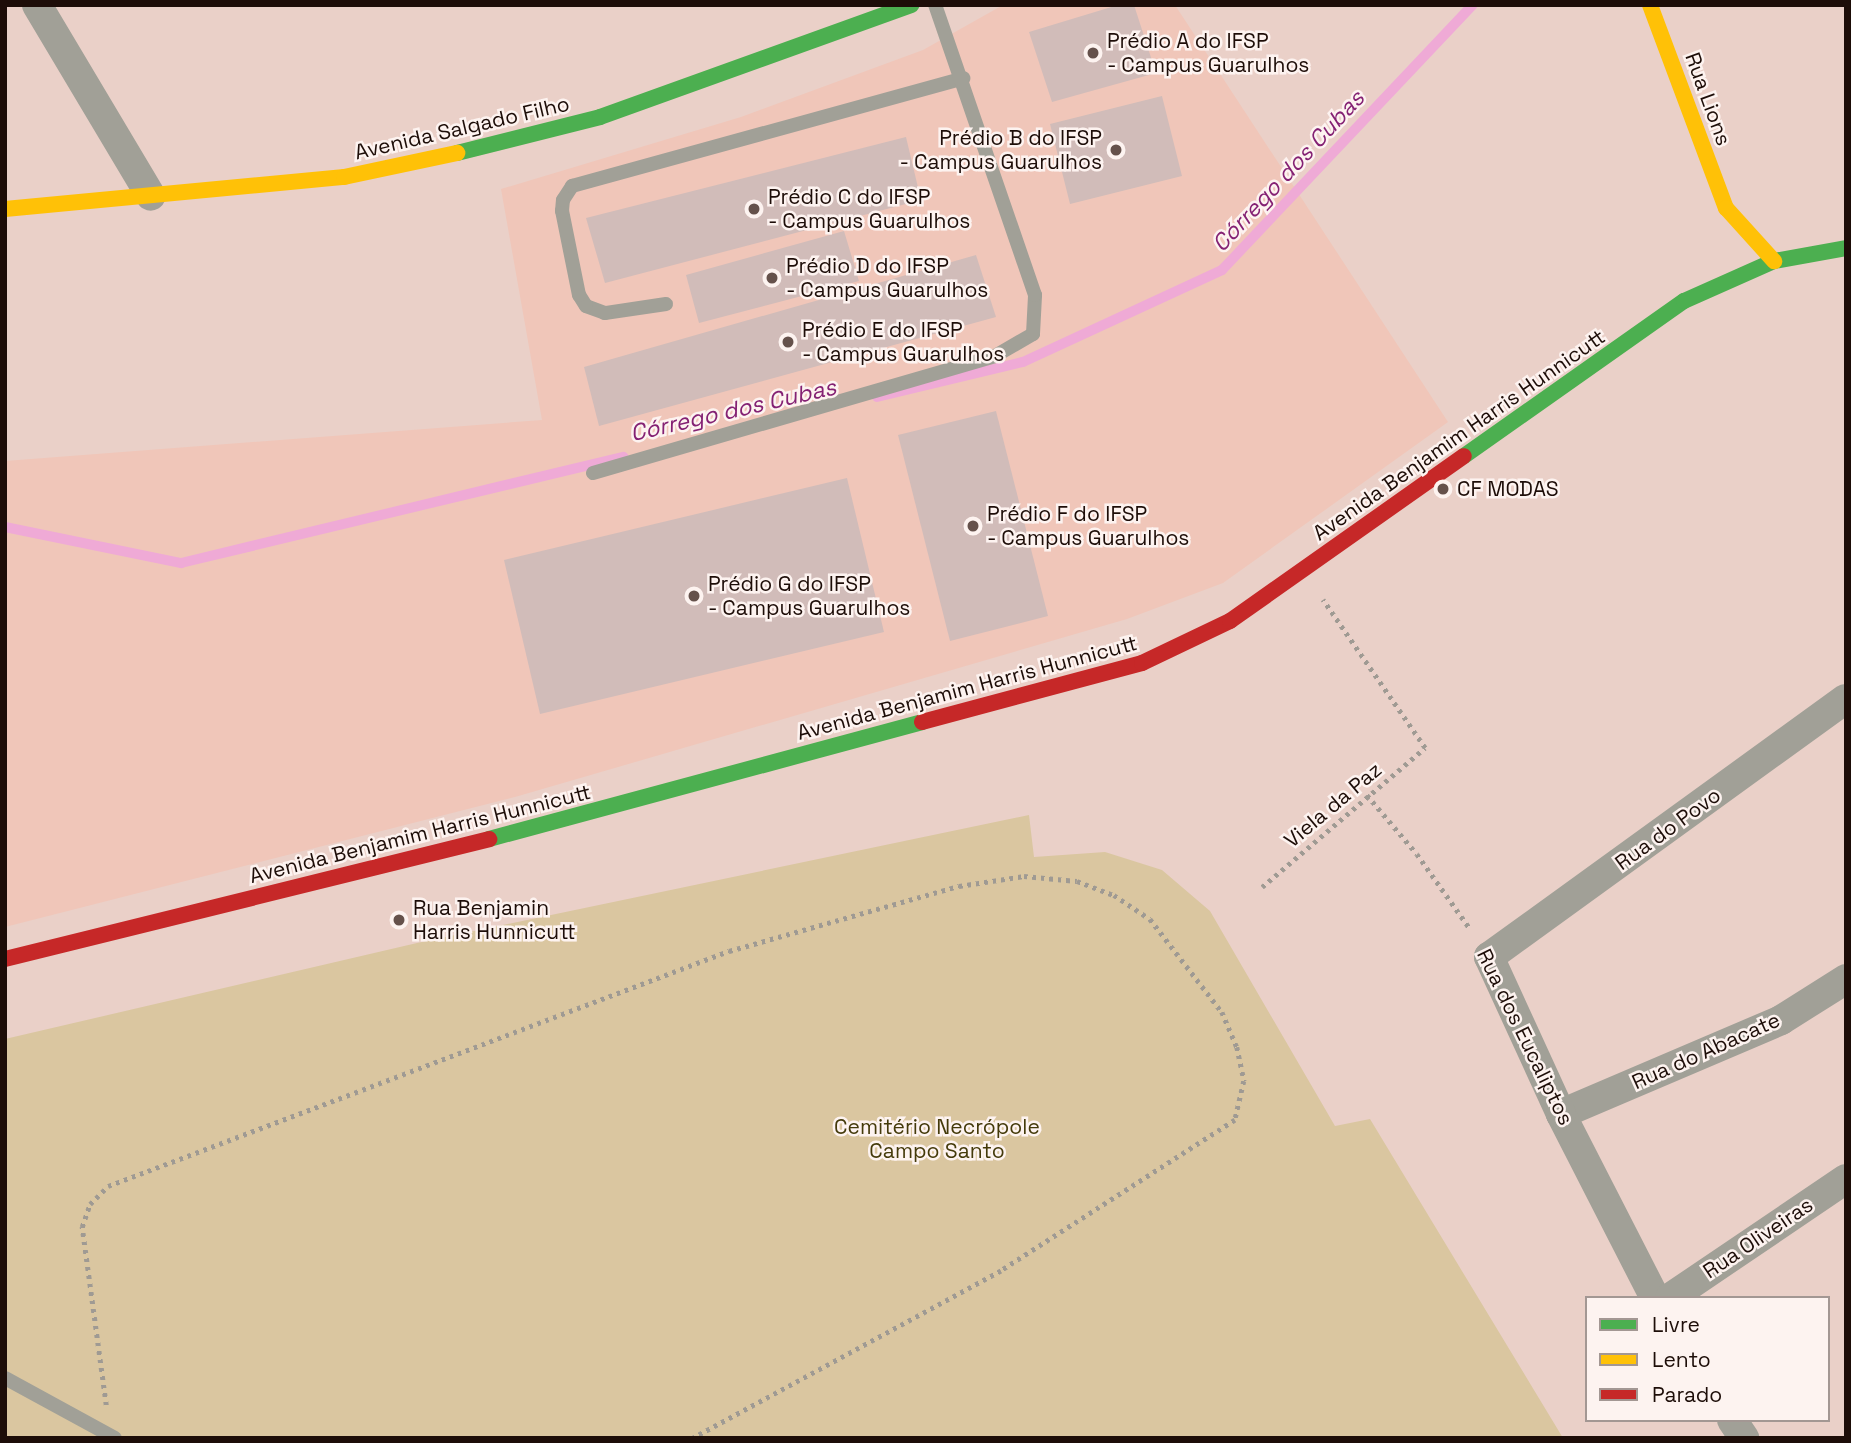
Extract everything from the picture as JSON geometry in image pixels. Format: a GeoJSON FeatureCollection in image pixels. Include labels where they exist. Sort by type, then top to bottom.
{"type":"FeatureCollection","features":[{"type":"Feature","properties":{"kind":"main road","name":"Avenida Salgado Filho"},"geometry":{"type":"LineString","coordinates":[[5,209],[344,177],[517,140],[600,117],[911,5]]}},
{"type":"Feature","properties":{"kind":"main road","name":"Rua Lions"},"geometry":{"type":"LineString","coordinates":[[1650,5],[1726,208],[1726,236]]}},
{"type":"Feature","properties":{"kind":"main road","name":"Rua Lions"},"geometry":{"type":"LineString","coordinates":[[1726,208],[1774,261]]}},
{"type":"Feature","properties":{"kind":"main road","name":"Avenida Benjamim Harris Hunnicutt"},"geometry":{"type":"LineString","coordinates":[[5,959],[403,862],[1142,663],[1230,621],[1684,301],[1774,261],[1846,248]]}},
{"type":"Feature","properties":{"kind":"main road"},"geometry":{"type":"LineString","coordinates":[[1684,301],[1712,271]]}},
{"type":"Feature","properties":{"kind":"street"},"geometry":{"type":"LineString","coordinates":[[37,5],[151,195]]}},
{"type":"Feature","properties":{"kind":"street","name":"Rua do Povo"},"geometry":{"type":"LineString","coordinates":[[1489,957],[1846,699]]}},
{"type":"Feature","properties":{"kind":"street","name":"Rua dos Eucaliptos"},"geometry":{"type":"LineString","coordinates":[[1489,957],[1561,1114],[1654,1296]]}},
{"type":"Feature","properties":{"kind":"street","name":"Rua do Abacate"},"geometry":{"type":"LineString","coordinates":[[1561,1114],[1780,1020],[1846,979]]}},
{"type":"Feature","properties":{"kind":"street","name":"Rua Oliveiras"},"geometry":{"type":"LineString","coordinates":[[1673,1296],[1846,1179]]}},
{"type":"Feature","properties":{"kind":"street"},"geometry":{"type":"LineString","coordinates":[[1733,1422],[1744,1438]]}},
{"type":"Feature","properties":{"kind":"lane"},"geometry":{"type":"LineString","coordinates":[[593,473],[995,356],[1033,334],[1035,295],[963,78],[935,5]]}},
{"type":"Feature","properties":{"kind":"lane"},"geometry":{"type":"LineString","coordinates":[[666,304],[605,313],[586,306],[579,295],[562,211],[566,192],[572,186],[963,78]]}},
{"type":"Feature","properties":{"kind":"lane"},"geometry":{"type":"LineString","coordinates":[[5,1378],[112,1435]]}},
{"type":"Feature","properties":{"kind":"path","name":"Viela da Paz"},"geometry":{"type":"LineString","coordinates":[[1262,887],[1367,794],[1425,748],[1303,572]]}},
{"type":"Feature","properties":{"kind":"path","name":"Rua dos Eucaliptos"},"geometry":{"type":"LineString","coordinates":[[1367,794],[1417,853],[1489,957]]}},
{"type":"Feature","properties":{"kind":"path"},"geometry":{"type":"LineString","coordinates":[[112,1435],[82,1227],[90,1204],[108,1186],[729,951],[959,886],[1024,876],[1077,881],[1114,895],[1150,919],[1222,1012],[1237,1048],[1244,1081],[1235,1121],[1001,1271],[693,1438]]}},
{"type":"Feature","properties":{"kind":"shaded area"},"geometry":{"type":"Polygon","coordinates":[[[1003,5],[1175,5],[1448,422],[1223,583],[1127,619],[515,797],[5,927],[5,461],[542,420],[501,189],[741,117],[923,50],[1003,5]]]}},
{"type":"Feature","properties":{"kind":"green space","name":"Cemitério Necrópole Campo Santo"},"geometry":{"type":"Polygon","coordinates":[[[1029,815],[1034,857],[1105,852],[1162,870],[1210,911],[1335,1126],[1370,1119],[1563,1438],[5,1438],[5,1039],[417,943],[1029,815]]]}},
{"type":"Feature","properties":{"kind":"building","name":"Prédio A do IFSP - Campus Guarulhos"},"geometry":{"type":"Polygon","coordinates":[[[1118,5],[1134,5],[1156,73],[1052,102],[1029,32],[1118,5]]]}},
{"type":"Feature","properties":{"kind":"building","name":"Prédio B do IFSP - Campus Guarulhos"},"geometry":{"type":"Polygon","coordinates":[[[1162,96],[1182,176],[1070,204],[1050,124],[1162,96]]]}},
{"type":"Feature","properties":{"kind":"building","name":"Prédio C do IFSP - Campus Guarulhos"},"geometry":{"type":"Polygon","coordinates":[[[906,137],[921,200],[605,283],[586,218],[906,137]]]}},
{"type":"Feature","properties":{"kind":"building","name":"Prédio D do IFSP - Campus Guarulhos"},"geometry":{"type":"Polygon","coordinates":[[[844,231],[859,281],[699,323],[686,275],[844,231]]]}},
{"type":"Feature","properties":{"kind":"building","name":"Prédio E do IFSP - Campus Guarulhos"},"geometry":{"type":"Polygon","coordinates":[[[976,255],[996,317],[599,426],[584,367],[976,255]]]}},
{"type":"Feature","properties":{"kind":"building","name":"Prédio F do IFSP - Campus Guarulhos"},"geometry":{"type":"Polygon","coordinates":[[[996,411],[1048,616],[950,641],[898,435],[996,411]]]}},
{"type":"Feature","properties":{"kind":"building","name":"Prédio G do IFSP - Campus Guarulhos"},"geometry":{"type":"Polygon","coordinates":[[[847,478],[884,632],[540,714],[504,560],[847,478]]]}},
{"type":"Feature","properties":{"kind":"waterway","name":"Córrego dos Cubas"},"geometry":{"type":"LineString","coordinates":[[877,397],[1023,362],[1222,270],[1473,5]]}},
{"type":"Feature","properties":{"kind":"waterway","name":"Córrego dos Cubas"},"geometry":{"type":"LineString","coordinates":[[5,527],[181,563],[623,457]]}},
{"type":"Feature","properties":{"kind":"traffic: fast"},"geometry":{"type":"LineString","coordinates":[[457,153],[600,117],[911,5]]}},
{"type":"Feature","properties":{"kind":"traffic: fast"},"geometry":{"type":"LineString","coordinates":[[1464,456],[1684,301],[1774,261],[1846,248]]}},
{"type":"Feature","properties":{"kind":"traffic: fast"},"geometry":{"type":"LineString","coordinates":[[489,839],[922,722]]}},
{"type":"Feature","properties":{"kind":"traffic: slow"},"geometry":{"type":"LineString","coordinates":[[1650,5],[1726,208],[1774,261]]}},
{"type":"Feature","properties":{"kind":"traffic: slow"},"geometry":{"type":"LineString","coordinates":[[5,209],[344,177],[457,153]]}},
{"type":"Feature","properties":{"kind":"traffic: jam"},"geometry":{"type":"LineString","coordinates":[[922,722],[1142,663],[1230,621],[1464,456]]}},
{"type":"Feature","properties":{"kind":"traffic: jam"},"geometry":{"type":"LineString","coordinates":[[5,959],[489,839]]}},
{"type":"Feature","properties":{"kind":"place","name":"Prédio A do IFSP - Campus Guarulhos"},"geometry":{"type":"Point","coordinates":[1093,53]}},
{"type":"Feature","properties":{"kind":"place","name":"Prédio B do IFSP - Campus Guarulhos"},"geometry":{"type":"Point","coordinates":[1116,150]}},
{"type":"Feature","properties":{"kind":"place","name":"Prédio C do IFSP - Campus Guarulhos"},"geometry":{"type":"Point","coordinates":[754,209]}},
{"type":"Feature","properties":{"kind":"place","name":"Prédio D do IFSP - Campus Guarulhos"},"geometry":{"type":"Point","coordinates":[772,278]}},
{"type":"Feature","properties":{"kind":"place","name":"Prédio E do IFSP - Campus Guarulhos"},"geometry":{"type":"Point","coordinates":[788,342]}},
{"type":"Feature","properties":{"kind":"place","name":"CF MODAS"},"geometry":{"type":"Point","coordinates":[1443,489]}},
{"type":"Feature","properties":{"kind":"place","name":"Prédio F do IFSP - Campus Guarulhos"},"geometry":{"type":"Point","coordinates":[973,526]}},
{"type":"Feature","properties":{"kind":"place","name":"Prédio G do IFSP - Campus Guarulhos"},"geometry":{"type":"Point","coordinates":[694,596]}},
{"type":"Feature","properties":{"kind":"place","name":"Rua Benjamin Harris Hunnicutt"},"geometry":{"type":"Point","coordinates":[399,920]}}]}
